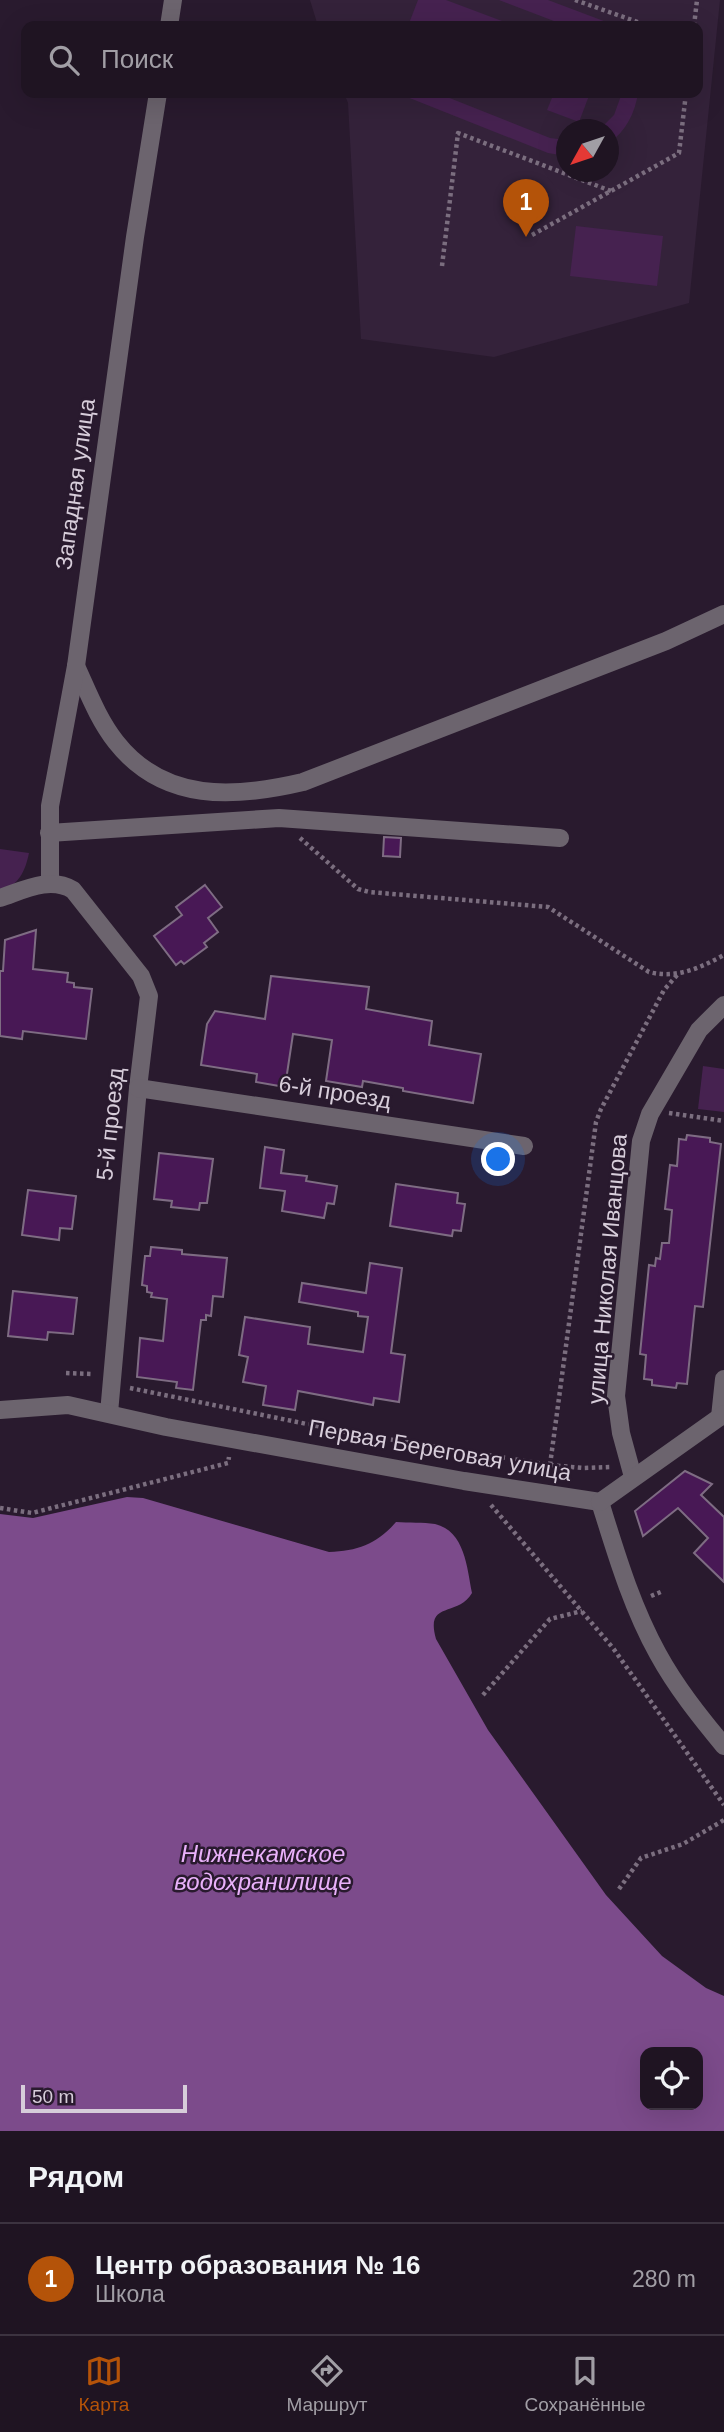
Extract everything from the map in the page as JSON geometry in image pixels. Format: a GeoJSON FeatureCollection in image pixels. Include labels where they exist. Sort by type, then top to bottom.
{"type":"FeatureCollection","features":[{"type":"Feature","properties":{"kind":"street"},"geometry":{"type":"LineString","coordinates":[[170,21],[173,0]]}},
{"type":"Feature","properties":{"kind":"street","name":"Западная улица"},"geometry":{"type":"LineString","coordinates":[[50,882],[50,806],[76,666],[135,237],[157,98]]}},
{"type":"Feature","properties":{"kind":"street"},"geometry":{"type":"LineString","coordinates":[[76,666],[98,714],[117,743],[144,770],[170,784],[200,791],[264,791],[303,782],[666,641],[724,614]]}},
{"type":"Feature","properties":{"kind":"street"},"geometry":{"type":"LineString","coordinates":[[49,833],[279,818],[560,838]]}},
{"type":"Feature","properties":{"kind":"street"},"geometry":{"type":"LineString","coordinates":[[0,898],[50,882]]}},
{"type":"Feature","properties":{"kind":"street","name":"5-й проезд"},"geometry":{"type":"LineString","coordinates":[[50,882],[62,883],[73,890],[141,976],[149,996],[108,1413]]}},
{"type":"Feature","properties":{"kind":"street","name":"улица Николая Иванцова"},"geometry":{"type":"LineString","coordinates":[[631,1471],[618,1419],[616,1384],[641,1141],[652,1111],[699,1030],[724,1005]]}},
{"type":"Feature","properties":{"kind":"street","name":"6-й проезд"},"geometry":{"type":"LineString","coordinates":[[138,1087],[524,1146]]}},
{"type":"Feature","properties":{"kind":"street"},"geometry":{"type":"LineString","coordinates":[[724,1380],[722,1415],[631,1471],[600,1502],[629,1592],[658,1655],[695,1710],[724,1746]]}},
{"type":"Feature","properties":{"kind":"street","name":"Первая Береговая улица"},"geometry":{"type":"LineString","coordinates":[[0,1410],[68,1405],[166,1427],[464,1481],[600,1502]]}},
{"type":"Feature","properties":{"kind":"path"},"geometry":{"type":"LineString","coordinates":[[575,0],[635,21]]}},
{"type":"Feature","properties":{"kind":"path"},"geometry":{"type":"LineString","coordinates":[[695,21],[697,0]]}},
{"type":"Feature","properties":{"kind":"path"},"geometry":{"type":"LineString","coordinates":[[532,235],[679,153],[685,98]]}},
{"type":"Feature","properties":{"kind":"path"},"geometry":{"type":"LineString","coordinates":[[442,266],[458,133],[611,191]]}},
{"type":"Feature","properties":{"kind":"path"},"geometry":{"type":"LineString","coordinates":[[299,837],[358,889],[548,907],[635,965],[661,975],[678,974],[724,955]]}},
{"type":"Feature","properties":{"kind":"path"},"geometry":{"type":"LineString","coordinates":[[550,1465],[596,1122],[664,990],[678,974]]}},
{"type":"Feature","properties":{"kind":"path"},"geometry":{"type":"LineString","coordinates":[[652,1111],[724,1121]]}},
{"type":"Feature","properties":{"kind":"path"},"geometry":{"type":"LineString","coordinates":[[65,1373],[97,1374],[110,1384],[356,1434],[550,1465],[631,1471]]}},
{"type":"Feature","properties":{"kind":"path"},"geometry":{"type":"LineString","coordinates":[[0,1508],[32,1513],[228,1463],[230,1455]]}},
{"type":"Feature","properties":{"kind":"path"},"geometry":{"type":"LineString","coordinates":[[489,1503],[612,1648],[724,1805]]}},
{"type":"Feature","properties":{"kind":"path"},"geometry":{"type":"LineString","coordinates":[[483,1695],[550,1619],[582,1611]]}},
{"type":"Feature","properties":{"kind":"path"},"geometry":{"type":"LineString","coordinates":[[619,1889],[641,1858],[683,1844],[724,1820]]}},
{"type":"Feature","properties":{"kind":"shaded area"},"geometry":{"type":"Polygon","coordinates":[[[310,0],[720,0],[689,303],[494,357],[361,339],[346,98],[703,98],[703,21],[316,21],[310,0]]]}},
{"type":"Feature","properties":{"kind":"shaded area"},"geometry":{"type":"Polygon","coordinates":[[[418,0],[446,0],[502,21],[410,21],[418,0]]]}},
{"type":"Feature","properties":{"kind":"shaded area"},"geometry":{"type":"Polygon","coordinates":[[[499,0],[548,0],[604,21],[554,21],[499,0]]]}},
{"type":"Feature","properties":{"kind":"shaded area"},"geometry":{"type":"Polygon","coordinates":[[[410,98],[450,98],[556,139],[556,154],[410,98]]]}},
{"type":"Feature","properties":{"kind":"shaded area"},"geometry":{"type":"Polygon","coordinates":[[[552,98],[588,98],[580,119],[571,119],[547,110],[552,98]]]}},
{"type":"Feature","properties":{"kind":"shaded area"},"geometry":{"type":"Polygon","coordinates":[[[620,98],[637,98],[629,121],[619,134],[619,119],[610,119],[620,98]]]}},
{"type":"Feature","properties":{"kind":"shaded area"},"geometry":{"type":"Polygon","coordinates":[[[576,226],[663,236],[657,286],[570,276],[576,226]]]}},
{"type":"Feature","properties":{"kind":"shaded area"},"geometry":{"type":"Polygon","coordinates":[[[0,849],[29,853],[20,877],[0,892],[0,849]]]}},
{"type":"Feature","properties":{"kind":"shaded area"},"geometry":{"type":"Polygon","coordinates":[[[703,1066],[724,1069],[724,1112],[698,1109],[703,1066]]]}},
{"type":"Feature","properties":{"kind":"water","name":"Нижнекамское водохранилище"},"geometry":{"type":"Polygon","coordinates":[[[127,1497],[143,1498],[329,1552],[366,1545],[382,1536],[396,1522],[435,1524],[453,1534],[463,1552],[472,1593],[466,1601],[444,1611],[435,1619],[436,1639],[488,1730],[606,1895],[662,1956],[706,1988],[724,1996],[724,2131],[0,2131],[0,1514],[33,1518],[127,1497]]]}},
{"type":"Feature","properties":{"kind":"building"},"geometry":{"type":"Polygon","coordinates":[[[384,837],[401,838],[400,857],[383,856],[384,837]]]}},
{"type":"Feature","properties":{"kind":"building"},"geometry":{"type":"Polygon","coordinates":[[[205,885],[222,907],[208,918],[218,932],[204,943],[207,947],[184,964],[181,961],[176,965],[154,936],[182,915],[176,907],[205,885]]]}},
{"type":"Feature","properties":{"kind":"building"},"geometry":{"type":"Polygon","coordinates":[[[36,930],[33,969],[68,973],[67,982],[74,983],[74,987],[92,989],[86,1039],[23,1031],[22,1039],[0,1036],[0,971],[3,971],[5,940],[36,930]]]}},
{"type":"Feature","properties":{"kind":"building"},"geometry":{"type":"Polygon","coordinates":[[[271,976],[369,987],[366,1009],[432,1021],[429,1045],[481,1054],[473,1103],[363,1081],[362,1087],[326,1081],[332,1040],[293,1034],[285,1087],[256,1082],[257,1074],[201,1065],[207,1024],[215,1011],[265,1019],[271,976]]]}},
{"type":"Feature","properties":{"kind":"building"},"geometry":{"type":"Polygon","coordinates":[[[687,1135],[710,1138],[710,1142],[721,1144],[703,1307],[695,1306],[687,1384],[677,1383],[676,1388],[652,1385],[652,1380],[644,1379],[646,1355],[640,1354],[649,1265],[655,1266],[656,1258],[660,1259],[662,1243],[669,1243],[672,1210],[665,1209],[670,1165],[677,1166],[679,1139],[686,1140],[687,1135]]]}},
{"type":"Feature","properties":{"kind":"building"},"geometry":{"type":"Polygon","coordinates":[[[265,1147],[284,1150],[281,1173],[307,1176],[306,1181],[337,1186],[334,1204],[327,1203],[324,1218],[282,1211],[285,1191],[260,1188],[265,1147]]]}},
{"type":"Feature","properties":{"kind":"building"},"geometry":{"type":"Polygon","coordinates":[[[159,1153],[213,1159],[207,1203],[200,1203],[199,1210],[171,1207],[172,1201],[154,1199],[159,1153]]]}},
{"type":"Feature","properties":{"kind":"building"},"geometry":{"type":"Polygon","coordinates":[[[396,1184],[458,1193],[457,1203],[465,1204],[461,1231],[453,1230],[452,1236],[390,1226],[396,1184]]]}},
{"type":"Feature","properties":{"kind":"building"},"geometry":{"type":"Polygon","coordinates":[[[28,1190],[76,1196],[72,1229],[60,1228],[59,1240],[22,1235],[28,1190]]]}},
{"type":"Feature","properties":{"kind":"building"},"geometry":{"type":"Polygon","coordinates":[[[151,1247],[182,1250],[182,1254],[227,1258],[223,1297],[213,1296],[211,1316],[206,1315],[206,1320],[201,1320],[193,1390],[176,1388],[177,1382],[137,1377],[140,1338],[163,1341],[167,1299],[151,1297],[152,1293],[147,1292],[147,1286],[142,1285],[145,1256],[150,1256],[151,1247]]]}},
{"type":"Feature","properties":{"kind":"building"},"geometry":{"type":"Polygon","coordinates":[[[370,1263],[402,1268],[391,1353],[405,1355],[399,1402],[374,1398],[373,1405],[298,1391],[295,1410],[263,1405],[266,1386],[243,1382],[248,1357],[239,1355],[245,1317],[310,1327],[308,1344],[363,1352],[368,1317],[358,1316],[358,1312],[299,1302],[302,1283],[366,1293],[370,1263]]]}},
{"type":"Feature","properties":{"kind":"building"},"geometry":{"type":"Polygon","coordinates":[[[13,1291],[77,1298],[73,1334],[48,1332],[47,1340],[8,1336],[13,1291]]]}},
{"type":"Feature","properties":{"kind":"building"},"geometry":{"type":"Polygon","coordinates":[[[685,1471],[712,1484],[701,1495],[724,1517],[724,1582],[694,1553],[708,1538],[678,1508],[643,1536],[635,1511],[685,1471]]]}},
{"type":"Feature","properties":{"kind":"place","name":"Центр образования № 16"},"geometry":{"type":"Point","coordinates":[526,237]}}]}
